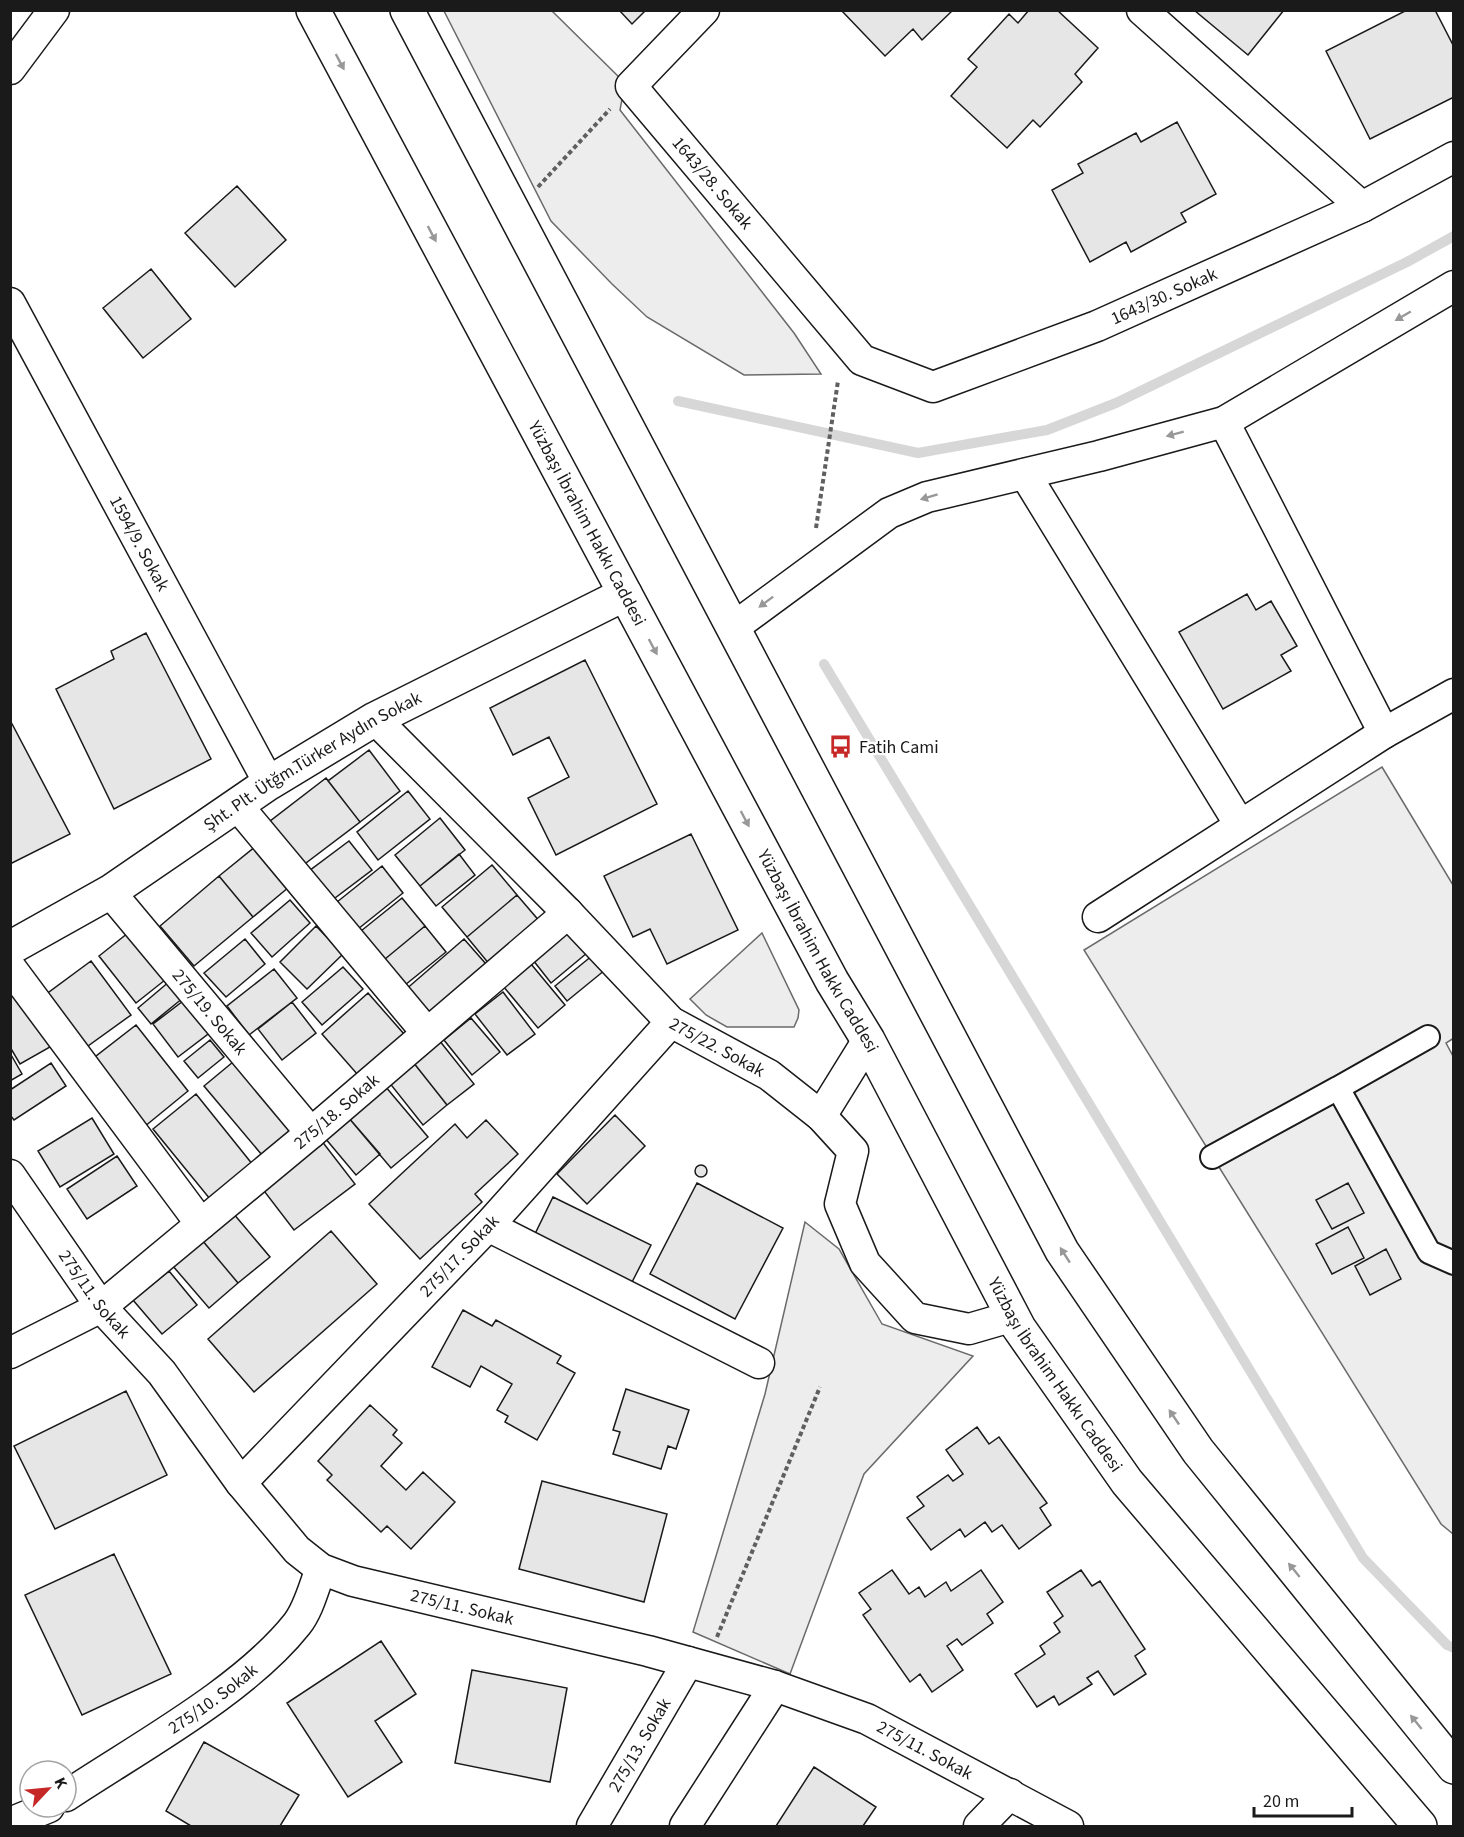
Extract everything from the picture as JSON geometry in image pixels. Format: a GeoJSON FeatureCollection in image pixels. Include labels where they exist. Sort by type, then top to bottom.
{"type":"FeatureCollection","features":[{"type":"Feature","properties":{"kind":"main road","name":"Yüzbaşı İbrahim Hakkı Caddesi"},"geometry":{"type":"LineString","coordinates":[[312,10],[832,981],[868,1040],[1019,1328],[1126,1482],[1420,1827]]}},
{"type":"Feature","properties":{"kind":"main road"},"geometry":{"type":"LineString","coordinates":[[407,10],[1062,1251],[1198,1452],[1454,1767]]}},
{"type":"Feature","properties":{"kind":"main road","name":"Şht. Plt. Ütğm.Türker Aydın Sokak"},"geometry":{"type":"LineString","coordinates":[[10,948],[110,892],[269,783],[375,719],[625,594]]}},
{"type":"Feature","properties":{"kind":"street"},"geometry":{"type":"LineString","coordinates":[[10,69],[54,10]]}},
{"type":"Feature","properties":{"kind":"street"},"geometry":{"type":"LineString","coordinates":[[631,86],[704,10]]}},
{"type":"Feature","properties":{"kind":"street"},"geometry":{"type":"LineString","coordinates":[[1143,10],[1362,207]]}},
{"type":"Feature","properties":{"kind":"street","name":"1643/28. Sokak"},"geometry":{"type":"LineString","coordinates":[[631,86],[862,360]]}},
{"type":"Feature","properties":{"kind":"street","name":"1643/30. Sokak"},"geometry":{"type":"LineString","coordinates":[[862,360],[933,387],[1069,338],[1362,207],[1454,157]]}},
{"type":"Feature","properties":{"kind":"street"},"geometry":{"type":"LineString","coordinates":[[734,627],[889,513],[927,497],[1224,422],[1454,286]]}},
{"type":"Feature","properties":{"kind":"street","name":"1594/9. Sokak"},"geometry":{"type":"LineString","coordinates":[[10,303],[269,783]]}},
{"type":"Feature","properties":{"kind":"street"},"geometry":{"type":"LineString","coordinates":[[1224,422],[1384,733]]}},
{"type":"Feature","properties":{"kind":"street"},"geometry":{"type":"LineString","coordinates":[[1025,474],[1240,825]]}},
{"type":"Feature","properties":{"kind":"street"},"geometry":{"type":"LineString","coordinates":[[1098,917],[1384,733],[1454,694]]}},
{"type":"Feature","properties":{"kind":"street","name":"275/22. Sokak"},"geometry":{"type":"LineString","coordinates":[[375,719],[568,913],[670,1022],[769,1075],[821,1116],[853,1151],[840,1204],[865,1263],[915,1318],[969,1329],[1007,1318],[1019,1328]]}},
{"type":"Feature","properties":{"kind":"street"},"geometry":{"type":"LineString","coordinates":[[237,805],[427,1033]]}},
{"type":"Feature","properties":{"kind":"street","name":"275/19. Sokak"},"geometry":{"type":"LineString","coordinates":[[110,892],[311,1133]]}},
{"type":"Feature","properties":{"kind":"street","name":"275/18. Sokak"},"geometry":{"type":"LineString","coordinates":[[10,1353],[101,1307],[311,1133],[568,913]]}},
{"type":"Feature","properties":{"kind":"street"},"geometry":{"type":"LineString","coordinates":[[10,967],[201,1224]]}},
{"type":"Feature","properties":{"kind":"street","name":"275/17. Sokak"},"geometry":{"type":"LineString","coordinates":[[241,1484],[488,1226],[670,1022]]}},
{"type":"Feature","properties":{"kind":"street"},"geometry":{"type":"LineString","coordinates":[[1212,1157],[1428,1037]]}},
{"type":"Feature","properties":{"kind":"street"},"geometry":{"type":"LineString","coordinates":[[821,1116],[868,1040]]}},
{"type":"Feature","properties":{"kind":"street"},"geometry":{"type":"LineString","coordinates":[[1338,1088],[1429,1252],[1454,1263]]}},
{"type":"Feature","properties":{"kind":"street","name":"275/11. Sokak"},"geometry":{"type":"LineString","coordinates":[[10,1174],[101,1307],[162,1374],[241,1484],[297,1550],[321,1569],[353,1581],[688,1662],[775,1686],[867,1719],[1068,1827]]}},
{"type":"Feature","properties":{"kind":"street"},"geometry":{"type":"LineString","coordinates":[[488,1226],[759,1364]]}},
{"type":"Feature","properties":{"kind":"street","name":"275/10. Sokak"},"geometry":{"type":"LineString","coordinates":[[78,1793],[211,1700],[259,1663],[299,1622],[321,1569]]}},
{"type":"Feature","properties":{"kind":"street","name":"275/13. Sokak"},"geometry":{"type":"LineString","coordinates":[[592,1827],[688,1662]]}},
{"type":"Feature","properties":{"kind":"street"},"geometry":{"type":"LineString","coordinates":[[685,1827],[775,1686]]}},
{"type":"Feature","properties":{"kind":"street"},"geometry":{"type":"LineString","coordinates":[[979,1827],[1010,1794]]}},
{"type":"Feature","properties":{"kind":"path"},"geometry":{"type":"LineString","coordinates":[[513,213],[631,86]]}},
{"type":"Feature","properties":{"kind":"path"},"geometry":{"type":"LineString","coordinates":[[818,498],[837,387]]}},
{"type":"Feature","properties":{"kind":"path"},"geometry":{"type":"LineString","coordinates":[[688,1662],[715,1643],[820,1387]]}},
{"type":"Feature","properties":{"kind":"shaded area"},"geometry":{"type":"Polygon","coordinates":[[[444,11],[552,11],[625,83],[620,110],[794,333],[821,374],[744,375],[647,317],[612,284],[551,221],[444,11]]]}},
{"type":"Feature","properties":{"kind":"shaded area"},"geometry":{"type":"Polygon","coordinates":[[[1382,767],[1453,885],[1454,1038],[1446,1043],[1454,1058],[1453,1534],[1441,1524],[1084,950],[1382,767]]]}},
{"type":"Feature","properties":{"kind":"shaded area"},"geometry":{"type":"Polygon","coordinates":[[[762,933],[799,1010],[798,1018],[794,1027],[727,1027],[706,1015],[690,999],[762,933]]]}},
{"type":"Feature","properties":{"kind":"shaded area"},"geometry":{"type":"Polygon","coordinates":[[[805,1222],[839,1249],[882,1324],[973,1356],[864,1474],[790,1674],[693,1632],[765,1394],[805,1222]]]}},
{"type":"Feature","properties":{"kind":"building"},"geometry":{"type":"Polygon","coordinates":[[[619,10],[646,10],[632,24],[619,10]]]}},
{"type":"Feature","properties":{"kind":"building"},"geometry":{"type":"Polygon","coordinates":[[[841,10],[953,10],[922,40],[913,29],[885,56],[841,10]]]}},
{"type":"Feature","properties":{"kind":"building"},"geometry":{"type":"Polygon","coordinates":[[[1029,10],[1057,10],[1098,48],[1075,74],[1082,82],[1040,127],[1033,120],[1007,148],[951,96],[977,67],[968,59],[1009,14],[1018,23],[1029,10]]]}},
{"type":"Feature","properties":{"kind":"building"},"geometry":{"type":"Polygon","coordinates":[[[1194,10],[1284,10],[1248,55],[1194,10]]]}},
{"type":"Feature","properties":{"kind":"building"},"geometry":{"type":"Polygon","coordinates":[[[1407,10],[1435,10],[1454,47],[1454,97],[1370,139],[1326,51],[1407,10]]]}},
{"type":"Feature","properties":{"kind":"building"},"geometry":{"type":"Polygon","coordinates":[[[1177,122],[1216,194],[1181,213],[1186,222],[1131,252],[1126,242],[1090,262],[1052,190],[1083,173],[1078,164],[1136,133],[1141,142],[1177,122]]]}},
{"type":"Feature","properties":{"kind":"building"},"geometry":{"type":"Polygon","coordinates":[[[237,186],[286,240],[235,287],[185,233],[237,186]]]}},
{"type":"Feature","properties":{"kind":"building"},"geometry":{"type":"Polygon","coordinates":[[[151,269],[191,319],[143,358],[103,308],[151,269]]]}},
{"type":"Feature","properties":{"kind":"building"},"geometry":{"type":"Polygon","coordinates":[[[1247,594],[1256,610],[1271,601],[1297,646],[1281,655],[1291,671],[1223,709],[1179,632],[1247,594]]]}},
{"type":"Feature","properties":{"kind":"building"},"geometry":{"type":"Polygon","coordinates":[[[146,633],[211,759],[114,809],[56,689],[114,659],[111,651],[146,633]]]}},
{"type":"Feature","properties":{"kind":"building"},"geometry":{"type":"Polygon","coordinates":[[[585,660],[657,804],[556,855],[528,798],[569,777],[549,737],[513,755],[490,708],[585,660]]]}},
{"type":"Feature","properties":{"kind":"building"},"geometry":{"type":"Polygon","coordinates":[[[10,720],[70,834],[10,864],[10,720]]]}},
{"type":"Feature","properties":{"kind":"building"},"geometry":{"type":"Polygon","coordinates":[[[369,750],[400,791],[360,822],[328,781],[369,750]]]}},
{"type":"Feature","properties":{"kind":"building"},"geometry":{"type":"Polygon","coordinates":[[[326,778],[360,822],[298,869],[265,825],[326,778]]]}},
{"type":"Feature","properties":{"kind":"building"},"geometry":{"type":"Polygon","coordinates":[[[408,791],[430,819],[378,860],[357,832],[408,791]]]}},
{"type":"Feature","properties":{"kind":"building"},"geometry":{"type":"Polygon","coordinates":[[[440,818],[465,850],[420,886],[395,855],[440,818]]]}},
{"type":"Feature","properties":{"kind":"building"},"geometry":{"type":"Polygon","coordinates":[[[691,834],[738,930],[667,964],[650,929],[633,937],[604,876],[691,834]]]}},
{"type":"Feature","properties":{"kind":"building"},"geometry":{"type":"Polygon","coordinates":[[[349,841],[372,870],[327,904],[305,874],[349,841]]]}},
{"type":"Feature","properties":{"kind":"building"},"geometry":{"type":"Polygon","coordinates":[[[256,846],[289,887],[253,917],[219,876],[256,846]]]}},
{"type":"Feature","properties":{"kind":"building"},"geometry":{"type":"Polygon","coordinates":[[[459,854],[475,875],[436,906],[420,886],[459,854]]]}},
{"type":"Feature","properties":{"kind":"building"},"geometry":{"type":"Polygon","coordinates":[[[492,865],[517,895],[467,937],[442,907],[492,865]]]}},
{"type":"Feature","properties":{"kind":"building"},"geometry":{"type":"Polygon","coordinates":[[[382,866],[403,893],[353,933],[332,906],[382,866]]]}},
{"type":"Feature","properties":{"kind":"building"},"geometry":{"type":"Polygon","coordinates":[[[219,876],[253,917],[194,966],[160,926],[219,876]]]}},
{"type":"Feature","properties":{"kind":"building"},"geometry":{"type":"Polygon","coordinates":[[[517,895],[541,923],[490,965],[467,937],[517,895]]]}},
{"type":"Feature","properties":{"kind":"building"},"geometry":{"type":"Polygon","coordinates":[[[402,898],[425,926],[379,964],[356,935],[402,898]]]}},
{"type":"Feature","properties":{"kind":"building"},"geometry":{"type":"Polygon","coordinates":[[[290,900],[310,923],[272,957],[251,933],[290,900]]]}},
{"type":"Feature","properties":{"kind":"building"},"geometry":{"type":"Polygon","coordinates":[[[316,926],[343,954],[307,989],[280,962],[316,926]]]}},
{"type":"Feature","properties":{"kind":"building"},"geometry":{"type":"Polygon","coordinates":[[[425,926],[446,952],[400,989],[379,964],[425,926]]]}},
{"type":"Feature","properties":{"kind":"building"},"geometry":{"type":"Polygon","coordinates":[[[568,931],[587,953],[551,983],[533,960],[568,931]]]}},
{"type":"Feature","properties":{"kind":"building"},"geometry":{"type":"Polygon","coordinates":[[[128,933],[165,980],[136,1003],[99,956],[128,933]]]}},
{"type":"Feature","properties":{"kind":"building"},"geometry":{"type":"Polygon","coordinates":[[[245,939],[265,964],[226,997],[204,973],[245,939]]]}},
{"type":"Feature","properties":{"kind":"building"},"geometry":{"type":"Polygon","coordinates":[[[464,939],[486,964],[426,1017],[404,991],[464,939]]]}},
{"type":"Feature","properties":{"kind":"building"},"geometry":{"type":"Polygon","coordinates":[[[593,955],[605,970],[567,1001],[555,986],[593,955]]]}},
{"type":"Feature","properties":{"kind":"building"},"geometry":{"type":"Polygon","coordinates":[[[91,961],[131,1015],[81,1051],[41,998],[91,961]]]}},
{"type":"Feature","properties":{"kind":"building"},"geometry":{"type":"Polygon","coordinates":[[[531,964],[565,1005],[538,1028],[503,986],[531,964]]]}},
{"type":"Feature","properties":{"kind":"building"},"geometry":{"type":"Polygon","coordinates":[[[343,967],[363,989],[322,1025],[302,1002],[343,967]]]}},
{"type":"Feature","properties":{"kind":"building"},"geometry":{"type":"Polygon","coordinates":[[[274,969],[297,998],[249,1035],[227,1006],[274,969]]]}},
{"type":"Feature","properties":{"kind":"building"},"geometry":{"type":"Polygon","coordinates":[[[170,981],[183,998],[151,1024],[138,1008],[170,981]]]}},
{"type":"Feature","properties":{"kind":"building"},"geometry":{"type":"Polygon","coordinates":[[[14,985],[50,1047],[20,1064],[10,1047],[10,987],[14,985]]]}},
{"type":"Feature","properties":{"kind":"building"},"geometry":{"type":"Polygon","coordinates":[[[503,992],[535,1034],[507,1055],[475,1014],[503,992]]]}},
{"type":"Feature","properties":{"kind":"building"},"geometry":{"type":"Polygon","coordinates":[[[368,993],[404,1034],[358,1075],[322,1034],[368,993]]]}},
{"type":"Feature","properties":{"kind":"building"},"geometry":{"type":"Polygon","coordinates":[[[187,998],[212,1031],[178,1057],[153,1024],[187,998]]]}},
{"type":"Feature","properties":{"kind":"building"},"geometry":{"type":"Polygon","coordinates":[[[292,1002],[316,1033],[282,1060],[258,1029],[292,1002]]]}},
{"type":"Feature","properties":{"kind":"building"},"geometry":{"type":"Polygon","coordinates":[[[471,1018],[500,1052],[472,1075],[444,1040],[471,1018]]]}},
{"type":"Feature","properties":{"kind":"building"},"geometry":{"type":"Polygon","coordinates":[[[136,1025],[188,1091],[144,1127],[91,1060],[136,1025]]]}},
{"type":"Feature","properties":{"kind":"building"},"geometry":{"type":"Polygon","coordinates":[[[210,1040],[224,1057],[198,1078],[184,1061],[210,1040]]]}},
{"type":"Feature","properties":{"kind":"building"},"geometry":{"type":"Polygon","coordinates":[[[439,1040],[474,1084],[447,1105],[413,1062],[439,1040]]]}},
{"type":"Feature","properties":{"kind":"building"},"geometry":{"type":"Polygon","coordinates":[[[10,1053],[22,1074],[10,1081],[10,1053]]]}},
{"type":"Feature","properties":{"kind":"building"},"geometry":{"type":"Polygon","coordinates":[[[239,1057],[297,1126],[262,1155],[204,1086],[239,1057]]]}},
{"type":"Feature","properties":{"kind":"building"},"geometry":{"type":"Polygon","coordinates":[[[413,1062],[447,1105],[423,1125],[388,1081],[413,1062]]]}},
{"type":"Feature","properties":{"kind":"building"},"geometry":{"type":"Polygon","coordinates":[[[51,1063],[66,1086],[14,1120],[10,1115],[10,1090],[51,1063]]]}},
{"type":"Feature","properties":{"kind":"building"},"geometry":{"type":"Polygon","coordinates":[[[385,1086],[428,1137],[391,1168],[348,1117],[385,1086]]]}},
{"type":"Feature","properties":{"kind":"building"},"geometry":{"type":"Polygon","coordinates":[[[196,1094],[253,1165],[210,1199],[153,1129],[196,1094]]]}},
{"type":"Feature","properties":{"kind":"building"},"geometry":{"type":"Polygon","coordinates":[[[615,1115],[645,1146],[587,1204],[557,1174],[615,1115]]]}},
{"type":"Feature","properties":{"kind":"building"},"geometry":{"type":"Polygon","coordinates":[[[348,1117],[380,1154],[356,1175],[325,1138],[348,1117]]]}},
{"type":"Feature","properties":{"kind":"building"},"geometry":{"type":"Polygon","coordinates":[[[92,1118],[114,1154],[60,1187],[38,1151],[92,1118]]]}},
{"type":"Feature","properties":{"kind":"building"},"geometry":{"type":"Polygon","coordinates":[[[486,1120],[518,1154],[475,1194],[482,1202],[420,1259],[369,1204],[455,1124],[467,1138],[486,1120]]]}},
{"type":"Feature","properties":{"kind":"building"},"geometry":{"type":"Polygon","coordinates":[[[321,1140],[355,1184],[294,1230],[261,1187],[321,1140]]]}},
{"type":"Feature","properties":{"kind":"building"},"geometry":{"type":"Polygon","coordinates":[[[117,1156],[137,1186],[87,1219],[67,1189],[117,1156]]]}},
{"type":"Feature","properties":{"kind":"building"},"geometry":{"type":"Polygon","coordinates":[[[703,1165],[707,1171],[703,1177],[699,1177],[695,1169],[703,1165]]]}},
{"type":"Feature","properties":{"kind":"building"},"geometry":{"type":"Polygon","coordinates":[[[697,1183],[783,1228],[735,1319],[650,1274],[697,1183]]]}},
{"type":"Feature","properties":{"kind":"building"},"geometry":{"type":"Polygon","coordinates":[[[1348,1183],[1364,1213],[1332,1229],[1316,1200],[1348,1183]]]}},
{"type":"Feature","properties":{"kind":"building"},"geometry":{"type":"Polygon","coordinates":[[[553,1197],[651,1245],[630,1286],[533,1238],[553,1197]]]}},
{"type":"Feature","properties":{"kind":"building"},"geometry":{"type":"Polygon","coordinates":[[[233,1213],[270,1257],[238,1283],[202,1240],[233,1213]]]}},
{"type":"Feature","properties":{"kind":"building"},"geometry":{"type":"Polygon","coordinates":[[[1348,1227],[1364,1258],[1332,1274],[1316,1244],[1348,1227]]]}},
{"type":"Feature","properties":{"kind":"building"},"geometry":{"type":"Polygon","coordinates":[[[331,1231],[377,1284],[254,1392],[208,1339],[331,1231]]]}},
{"type":"Feature","properties":{"kind":"building"},"geometry":{"type":"Polygon","coordinates":[[[202,1240],[238,1283],[209,1308],[172,1265],[202,1240]]]}},
{"type":"Feature","properties":{"kind":"building"},"geometry":{"type":"Polygon","coordinates":[[[1386,1249],[1401,1279],[1370,1295],[1355,1266],[1386,1249]]]}},
{"type":"Feature","properties":{"kind":"building"},"geometry":{"type":"Polygon","coordinates":[[[169,1271],[197,1305],[162,1334],[133,1300],[169,1271]]]}},
{"type":"Feature","properties":{"kind":"building"},"geometry":{"type":"Polygon","coordinates":[[[463,1310],[492,1326],[496,1320],[561,1356],[557,1363],[575,1373],[537,1440],[505,1422],[508,1416],[497,1410],[512,1384],[481,1366],[470,1387],[432,1367],[463,1310]]]}},
{"type":"Feature","properties":{"kind":"building"},"geometry":{"type":"Polygon","coordinates":[[[626,1389],[689,1410],[676,1449],[668,1446],[661,1469],[613,1454],[620,1432],[613,1430],[626,1389]]]}},
{"type":"Feature","properties":{"kind":"building"},"geometry":{"type":"Polygon","coordinates":[[[126,1391],[167,1475],[55,1529],[14,1446],[126,1391]]]}},
{"type":"Feature","properties":{"kind":"building"},"geometry":{"type":"Polygon","coordinates":[[[370,1405],[397,1430],[393,1435],[402,1443],[381,1466],[406,1490],[423,1472],[455,1502],[411,1549],[387,1526],[381,1532],[327,1480],[332,1475],[318,1461],[370,1405]]]}},
{"type":"Feature","properties":{"kind":"building"},"geometry":{"type":"Polygon","coordinates":[[[977,1427],[989,1444],[999,1437],[1047,1503],[1040,1508],[1051,1525],[1019,1549],[1002,1525],[992,1532],[985,1522],[965,1537],[960,1529],[931,1550],[907,1518],[924,1506],[917,1497],[948,1475],[953,1481],[963,1474],[946,1450],[977,1427]]]}},
{"type":"Feature","properties":{"kind":"building"},"geometry":{"type":"Polygon","coordinates":[[[542,1481],[667,1514],[644,1602],[519,1569],[542,1481]]]}},
{"type":"Feature","properties":{"kind":"building"},"geometry":{"type":"Polygon","coordinates":[[[114,1554],[171,1674],[82,1715],[25,1595],[114,1554]]]}},
{"type":"Feature","properties":{"kind":"building"},"geometry":{"type":"Polygon","coordinates":[[[892,1570],[909,1594],[919,1587],[925,1597],[946,1582],[951,1591],[981,1570],[1003,1602],[987,1614],[993,1623],[962,1645],[957,1639],[947,1646],[963,1670],[932,1692],[920,1674],[910,1682],[863,1615],[871,1609],[859,1593],[892,1570]]]}},
{"type":"Feature","properties":{"kind":"building"},"geometry":{"type":"Polygon","coordinates":[[[1081,1570],[1092,1586],[1100,1581],[1145,1649],[1135,1656],[1146,1674],[1114,1695],[1098,1671],[1087,1678],[1092,1684],[1059,1705],[1054,1696],[1037,1707],[1015,1674],[1045,1654],[1040,1646],[1060,1632],[1054,1623],[1063,1616],[1047,1592],[1081,1570]]]}},
{"type":"Feature","properties":{"kind":"building"},"geometry":{"type":"Polygon","coordinates":[[[381,1641],[416,1694],[375,1721],[402,1762],[348,1797],[287,1703],[381,1641]]]}},
{"type":"Feature","properties":{"kind":"building"},"geometry":{"type":"Polygon","coordinates":[[[472,1670],[567,1688],[550,1782],[455,1763],[472,1670]]]}},
{"type":"Feature","properties":{"kind":"building"},"geometry":{"type":"Polygon","coordinates":[[[204,1742],[299,1795],[280,1826],[191,1826],[166,1811],[204,1742]]]}},
{"type":"Feature","properties":{"kind":"building"},"geometry":{"type":"Polygon","coordinates":[[[814,1767],[876,1807],[863,1826],[776,1826],[814,1767]]]}},
{"type":"Feature","properties":{"kind":"waterway"},"geometry":{"type":"LineString","coordinates":[[678,401],[918,453],[1047,430],[1116,403],[1407,262],[1454,236]]}},
{"type":"Feature","properties":{"kind":"waterway"},"geometry":{"type":"LineString","coordinates":[[824,664],[1363,1558],[1447,1645],[1454,1648]]}},
{"type":"Feature","properties":{"kind":"place","name":"Fatih Cami"},"geometry":{"type":"Point","coordinates":[841,747]}}]}
